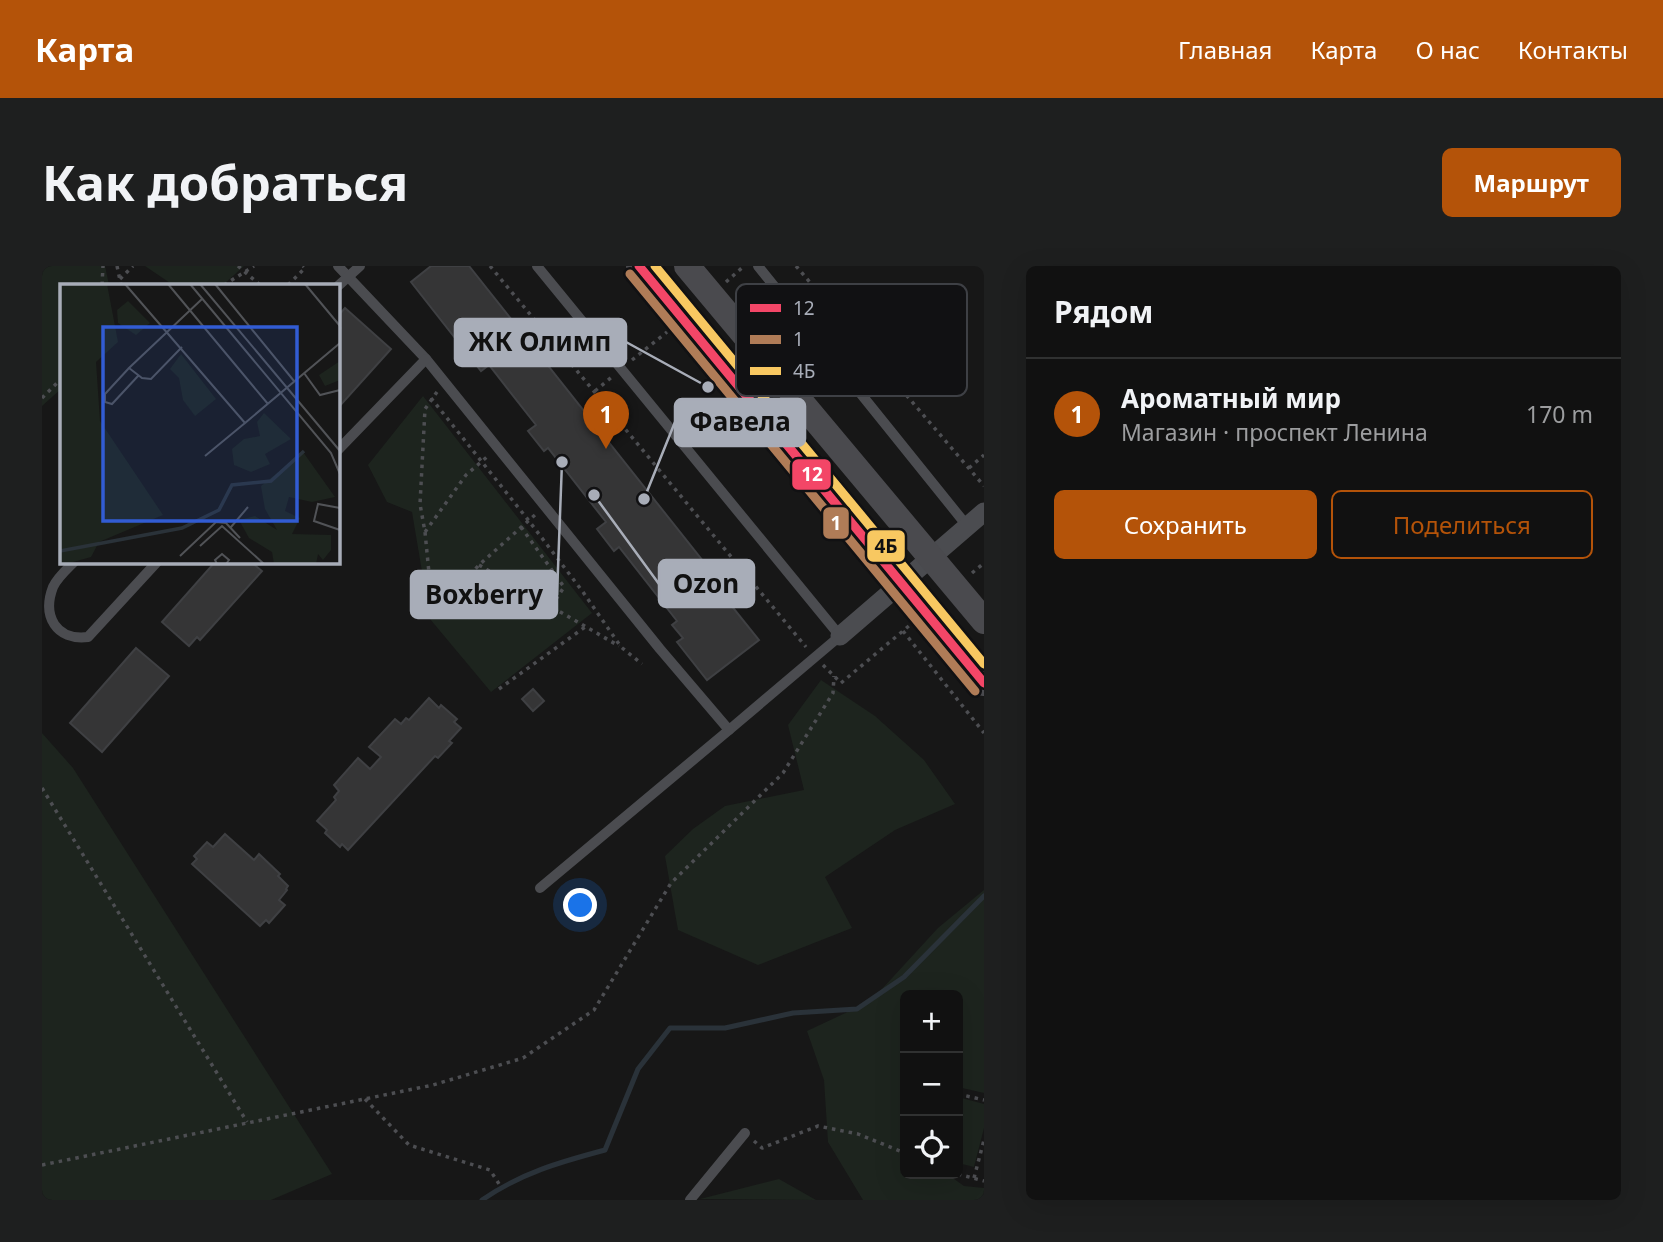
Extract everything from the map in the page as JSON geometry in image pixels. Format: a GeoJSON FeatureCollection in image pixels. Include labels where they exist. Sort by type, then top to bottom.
{"type":"FeatureCollection","features":[{"type":"Feature","properties":{"kind":"street"},"geometry":{"type":"LineString","coordinates":[[639,266],[736,381]]}},
{"type":"Feature","properties":{"kind":"street"},"geometry":{"type":"LineString","coordinates":[[687,266],[736,325]]}},
{"type":"Feature","properties":{"kind":"street"},"geometry":{"type":"LineString","coordinates":[[748,396],[984,683]]}},
{"type":"Feature","properties":{"kind":"street"},"geometry":{"type":"LineString","coordinates":[[796,396],[984,621]]}},
{"type":"Feature","properties":{"kind":"street"},"geometry":{"type":"LineString","coordinates":[[840,636],[984,512]]}},
{"type":"Feature","properties":{"kind":"lane"},"geometry":{"type":"LineString","coordinates":[[338,266],[426,359],[660,649],[729,730]]}},
{"type":"Feature","properties":{"kind":"lane"},"geometry":{"type":"LineString","coordinates":[[340,284],[360,266]]}},
{"type":"Feature","properties":{"kind":"lane"},"geometry":{"type":"LineString","coordinates":[[537,266],[840,636],[540,888]]}},
{"type":"Feature","properties":{"kind":"lane"},"geometry":{"type":"LineString","coordinates":[[758,266],[772,284]]}},
{"type":"Feature","properties":{"kind":"lane"},"geometry":{"type":"LineString","coordinates":[[340,448],[426,359]]}},
{"type":"Feature","properties":{"kind":"lane"},"geometry":{"type":"LineString","coordinates":[[863,396],[968,527]]}},
{"type":"Feature","properties":{"kind":"lane"},"geometry":{"type":"LineString","coordinates":[[72,564],[53,587],[50,617],[55,628],[75,639],[88,637],[155,564]]}},
{"type":"Feature","properties":{"kind":"lane"},"geometry":{"type":"LineString","coordinates":[[690,1200],[745,1133]]}},
{"type":"Feature","properties":{"kind":"path"},"geometry":{"type":"LineString","coordinates":[[102,284],[103,266]]}},
{"type":"Feature","properties":{"kind":"path"},"geometry":{"type":"LineString","coordinates":[[117,266],[121,284]]}},
{"type":"Feature","properties":{"kind":"path"},"geometry":{"type":"LineString","coordinates":[[120,279],[133,266]]}},
{"type":"Feature","properties":{"kind":"path"},"geometry":{"type":"LineString","coordinates":[[238,266],[259,284]]}},
{"type":"Feature","properties":{"kind":"path"},"geometry":{"type":"LineString","coordinates":[[226,284],[254,266]]}},
{"type":"Feature","properties":{"kind":"path"},"geometry":{"type":"LineString","coordinates":[[289,284],[303,266]]}},
{"type":"Feature","properties":{"kind":"path"},"geometry":{"type":"LineString","coordinates":[[796,266],[811,284]]}},
{"type":"Feature","properties":{"kind":"path"},"geometry":{"type":"LineString","coordinates":[[42,398],[60,380]]}},
{"type":"Feature","properties":{"kind":"path"},"geometry":{"type":"LineString","coordinates":[[445,382],[425,409],[420,504],[433,614],[479,565],[545,506]]}},
{"type":"Feature","properties":{"kind":"path"},"geometry":{"type":"LineString","coordinates":[[907,396],[984,486]]}},
{"type":"Feature","properties":{"kind":"path"},"geometry":{"type":"LineString","coordinates":[[431,398],[529,521],[621,647]]}},
{"type":"Feature","properties":{"kind":"path"},"geometry":{"type":"LineString","coordinates":[[425,532],[466,475],[498,448]]}},
{"type":"Feature","properties":{"kind":"path"},"geometry":{"type":"LineString","coordinates":[[969,468],[984,455]]}},
{"type":"Feature","properties":{"kind":"path"},"geometry":{"type":"LineString","coordinates":[[521,527],[564,587],[551,607]]}},
{"type":"Feature","properties":{"kind":"path"},"geometry":{"type":"LineString","coordinates":[[479,565],[621,647],[642,664]]}},
{"type":"Feature","properties":{"kind":"path"},"geometry":{"type":"LineString","coordinates":[[499,690],[585,627]]}},
{"type":"Feature","properties":{"kind":"path"},"geometry":{"type":"LineString","coordinates":[[903,631],[984,733]]}},
{"type":"Feature","properties":{"kind":"path"},"geometry":{"type":"LineString","coordinates":[[42,1165],[433,1086],[523,1058],[594,1010],[671,883],[783,773],[833,693],[834,676]]}},
{"type":"Feature","properties":{"kind":"path"},"geometry":{"type":"LineString","coordinates":[[42,788],[247,1122]]}},
{"type":"Feature","properties":{"kind":"path"},"geometry":{"type":"LineString","coordinates":[[963,1095],[984,1100]]}},
{"type":"Feature","properties":{"kind":"path"},"geometry":{"type":"LineString","coordinates":[[365,1099],[409,1144],[490,1170],[500,1187]]}},
{"type":"Feature","properties":{"kind":"path"},"geometry":{"type":"LineString","coordinates":[[745,1133],[762,1147],[818,1126],[858,1134],[900,1151]]}},
{"type":"Feature","properties":{"kind":"path"},"geometry":{"type":"LineString","coordinates":[[974,1178],[984,1140]]}},
{"type":"Feature","properties":{"kind":"path"},"geometry":{"type":"LineString","coordinates":[[963,1175],[984,1181]]}},
{"type":"Feature","properties":{"kind":"shaded area"},"geometry":{"type":"Polygon","coordinates":[[[42,266],[105,266],[109,284],[60,284],[60,390],[42,406],[42,266]]]}},
{"type":"Feature","properties":{"kind":"shaded area"},"geometry":{"type":"Polygon","coordinates":[[[145,266],[244,266],[224,284],[172,284],[145,266]]]}},
{"type":"Feature","properties":{"kind":"shaded area"},"geometry":{"type":"Polygon","coordinates":[[[423,396],[592,613],[491,692],[430,619],[412,512],[387,502],[368,465],[423,396]]]}},
{"type":"Feature","properties":{"kind":"shaded area"},"geometry":{"type":"Polygon","coordinates":[[[821,680],[875,716],[924,760],[955,804],[895,830],[825,877],[852,928],[758,965],[678,930],[665,856],[693,829],[725,806],[804,790],[788,725],[821,680]]]}},
{"type":"Feature","properties":{"kind":"shaded area"},"geometry":{"type":"Polygon","coordinates":[[[42,733],[73,768],[332,1174],[271,1200],[42,1200],[42,733]]]}},
{"type":"Feature","properties":{"kind":"shaded area"},"geometry":{"type":"Polygon","coordinates":[[[984,890],[984,1093],[963,1088],[963,990],[900,990],[900,1179],[954,1179],[964,1186],[984,1188],[984,1200],[863,1200],[828,1142],[824,1080],[807,1031],[871,1001],[938,928],[984,890]]]}},
{"type":"Feature","properties":{"kind":"shaded area"},"geometry":{"type":"Polygon","coordinates":[[[963,1098],[984,1104],[984,1128],[974,1167],[963,1164],[963,1098]]]}},
{"type":"Feature","properties":{"kind":"shaded area"},"geometry":{"type":"Polygon","coordinates":[[[779,1179],[816,1200],[700,1199],[779,1179]]]}},
{"type":"Feature","properties":{"kind":"building"},"geometry":{"type":"Polygon","coordinates":[[[431,266],[469,266],[722,585],[718,589],[759,640],[707,680],[677,642],[683,638],[672,625],[677,621],[619,547],[614,551],[597,529],[606,522],[548,448],[544,451],[528,431],[536,425],[489,365],[481,371],[411,282],[431,266]]]}},
{"type":"Feature","properties":{"kind":"building"},"geometry":{"type":"Polygon","coordinates":[[[345,308],[391,349],[340,406],[341,328],[340,314],[345,308]]]}},
{"type":"Feature","properties":{"kind":"building"},"geometry":{"type":"Polygon","coordinates":[[[213,564],[253,564],[262,571],[200,640],[197,637],[189,646],[162,622],[213,564]]]}},
{"type":"Feature","properties":{"kind":"building"},"geometry":{"type":"Polygon","coordinates":[[[136,648],[169,676],[102,752],[70,723],[136,648]]]}},
{"type":"Feature","properties":{"kind":"building"},"geometry":{"type":"Polygon","coordinates":[[[533,689],[544,701],[533,711],[522,699],[533,689]]]}},
{"type":"Feature","properties":{"kind":"building"},"geometry":{"type":"Polygon","coordinates":[[[429,698],[457,719],[454,722],[461,728],[449,741],[452,743],[438,758],[435,756],[348,850],[342,844],[340,847],[317,821],[336,800],[334,797],[339,791],[334,785],[358,758],[370,769],[381,757],[369,747],[395,719],[401,724],[406,718],[409,720],[429,698]]]}},
{"type":"Feature","properties":{"kind":"building"},"geometry":{"type":"Polygon","coordinates":[[[225,834],[254,860],[259,854],[280,874],[278,876],[288,886],[279,900],[285,905],[269,923],[266,920],[260,926],[192,864],[197,859],[194,856],[207,842],[213,847],[225,834]]]}},
{"type":"Feature","properties":{"kind":"waterway"},"geometry":{"type":"LineString","coordinates":[[482,1200],[526,1175],[605,1150],[638,1069],[670,1028],[725,1028],[793,1013],[857,1009],[904,977],[984,896]]}},
{"type":"Feature","properties":{"kind":"transit line","name":"12"},"geometry":{"type":"LineString","coordinates":[[639,266],[736,383]]}},
{"type":"Feature","properties":{"kind":"transit line","name":"4Б"},"geometry":{"type":"LineString","coordinates":[[655,266],[736,364]]}},
{"type":"Feature","properties":{"kind":"transit line","name":"1"},"geometry":{"type":"LineString","coordinates":[[630,274],[975,691]]}},
{"type":"Feature","properties":{"kind":"transit line","name":"12"},"geometry":{"type":"LineString","coordinates":[[747,396],[984,683]]}},
{"type":"Feature","properties":{"kind":"transit line","name":"4Б"},"geometry":{"type":"LineString","coordinates":[[762,396],[984,664]]}},
{"type":"Feature","properties":{"kind":"place","name":"ЖК Олимп"},"geometry":{"type":"Point","coordinates":[708,387]}},
{"type":"Feature","properties":{"kind":"place","name":"Ароматный мир"},"geometry":{"type":"Point","coordinates":[606,449]}},
{"type":"Feature","properties":{"kind":"place","name":"Boxberry"},"geometry":{"type":"Point","coordinates":[562,462]}},
{"type":"Feature","properties":{"kind":"place","name":"Ozon"},"geometry":{"type":"Point","coordinates":[594,495]}},
{"type":"Feature","properties":{"kind":"place","name":"Фавела"},"geometry":{"type":"Point","coordinates":[644,499]}}]}
